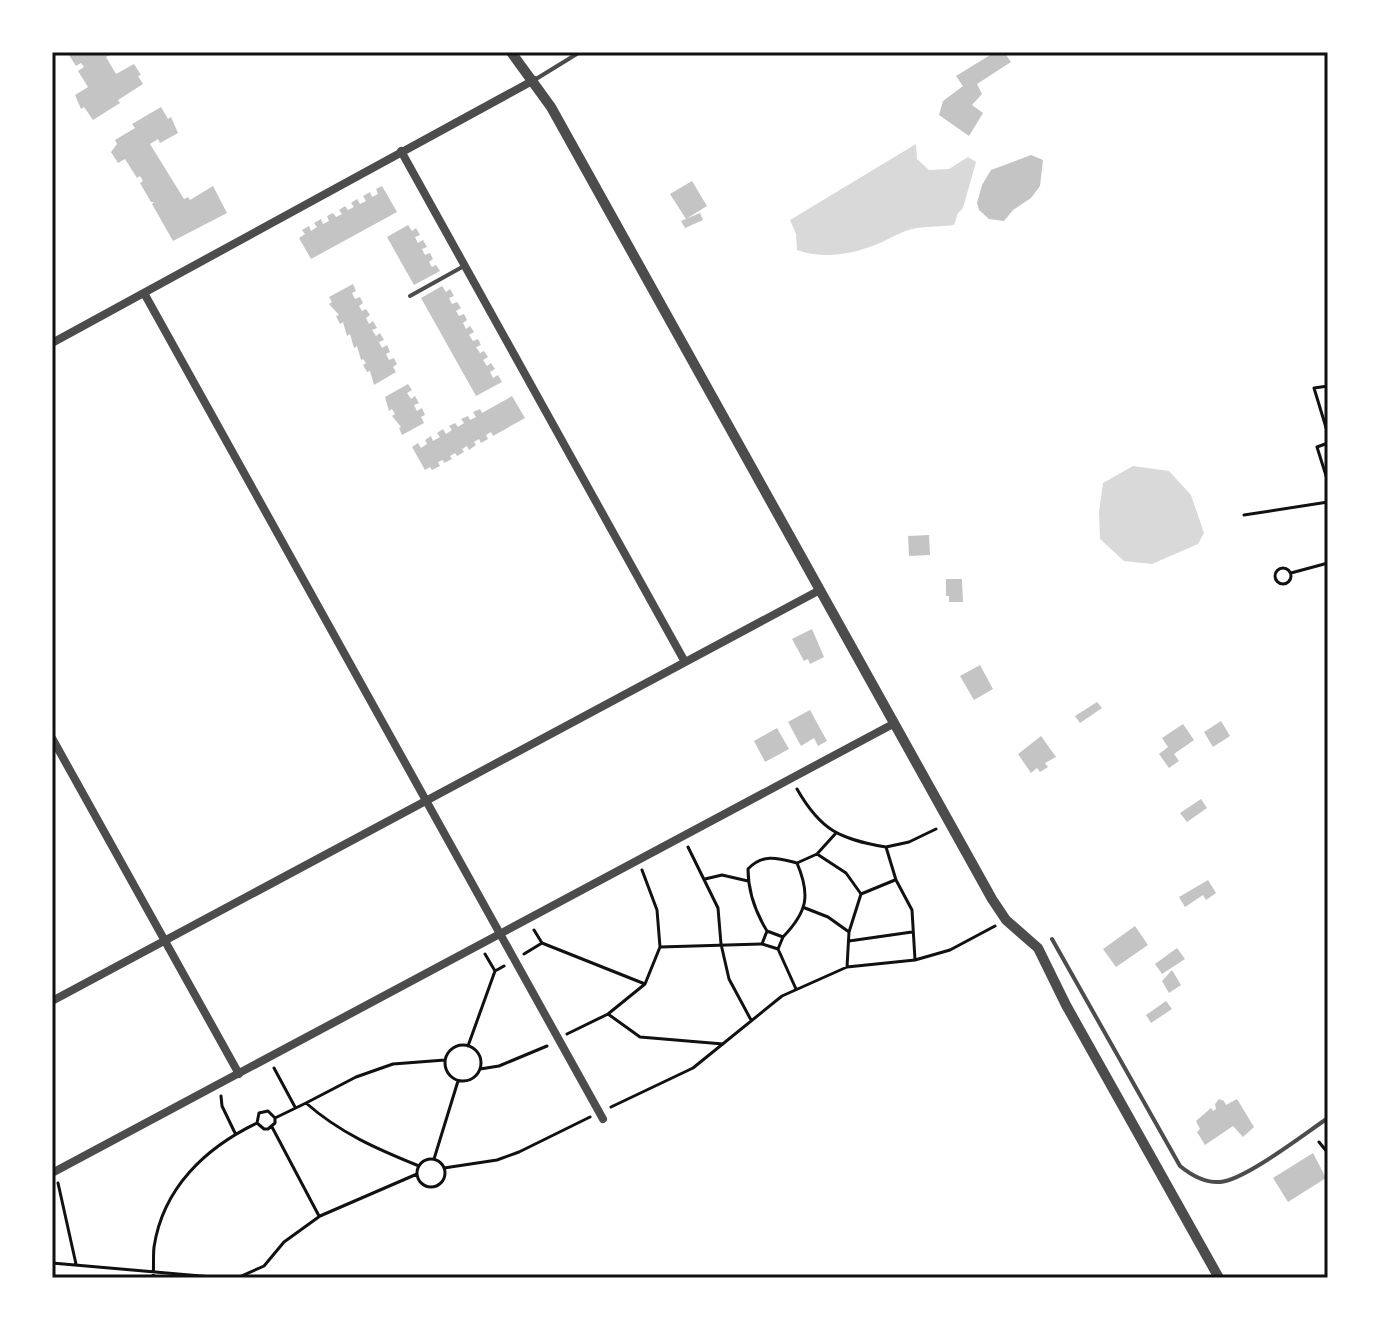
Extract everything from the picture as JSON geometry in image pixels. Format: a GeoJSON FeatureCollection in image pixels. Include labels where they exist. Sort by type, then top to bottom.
{"type":"FeatureCollection","features":[{"type":"Feature","properties":{"kind":"street"},"geometry":{"type":"LineString","coordinates":[[511,52],[534,80],[948,822],[1006,920],[1038,948],[1066,1005],[1219,1278]]}},
{"type":"Feature","properties":{"kind":"street"},"geometry":{"type":"LineString","coordinates":[[52,343],[534,80]]}},
{"type":"Feature","properties":{"kind":"street"},"geometry":{"type":"LineString","coordinates":[[401,151],[685,662]]}},
{"type":"Feature","properties":{"kind":"street"},"geometry":{"type":"LineString","coordinates":[[144,293],[601,1116]]}},
{"type":"Feature","properties":{"kind":"street"},"geometry":{"type":"LineString","coordinates":[[52,1001],[818,591]]}},
{"type":"Feature","properties":{"kind":"street"},"geometry":{"type":"LineString","coordinates":[[54,1172],[893,724]]}},
{"type":"Feature","properties":{"kind":"street"},"geometry":{"type":"LineString","coordinates":[[52,738],[239,1074]]}},
{"type":"Feature","properties":{"kind":"lane"},"geometry":{"type":"LineString","coordinates":[[534,80],[580,52]]}},
{"type":"Feature","properties":{"kind":"lane"},"geometry":{"type":"LineString","coordinates":[[410,296],[465,266]]}},
{"type":"Feature","properties":{"kind":"lane"},"geometry":{"type":"LineString","coordinates":[[1052,939],[1180,1166],[1193,1176],[1219,1182],[1239,1176],[1328,1118]]}},
{"type":"Feature","properties":{"kind":"path"},"geometry":{"type":"LineString","coordinates":[[1328,386],[1314,388],[1328,434]]}},
{"type":"Feature","properties":{"kind":"path"},"geometry":{"type":"LineString","coordinates":[[1328,443],[1317,447],[1328,482]]}},
{"type":"Feature","properties":{"kind":"path"},"geometry":{"type":"LineString","coordinates":[[1244,515],[1328,502]]}},
{"type":"Feature","properties":{"kind":"path"},"geometry":{"type":"LineString","coordinates":[[1291,573],[1328,563]]}},
{"type":"Feature","properties":{"kind":"path"},"geometry":{"type":"LineString","coordinates":[[1280,568],[1291,573],[1286,584],[1278,583],[1275,579],[1276,571],[1280,568]]}},
{"type":"Feature","properties":{"kind":"path"},"geometry":{"type":"LineString","coordinates":[[791,779],[820,824],[859,842],[886,847],[909,842],[948,822]]}},
{"type":"Feature","properties":{"kind":"path"},"geometry":{"type":"LineString","coordinates":[[783,937],[767,931],[758,916],[748,881],[748,869],[766,857],[797,863],[817,854],[836,833]]}},
{"type":"Feature","properties":{"kind":"path"},"geometry":{"type":"LineString","coordinates":[[683,837],[718,908],[721,944],[729,979],[751,1020]]}},
{"type":"Feature","properties":{"kind":"path"},"geometry":{"type":"LineString","coordinates":[[886,847],[896,880],[912,910],[915,960]]}},
{"type":"Feature","properties":{"kind":"path"},"geometry":{"type":"LineString","coordinates":[[817,854],[846,873],[861,894]]}},
{"type":"Feature","properties":{"kind":"path"},"geometry":{"type":"LineString","coordinates":[[480,1069],[477,1052],[468,1046],[451,1050],[445,1060],[446,1070],[458,1081],[469,1080],[480,1069],[499,1066],[542,1048],[608,1014],[645,984],[660,947],[657,910],[648,881],[637,861]]}},
{"type":"Feature","properties":{"kind":"path"},"geometry":{"type":"LineString","coordinates":[[796,989],[778,949],[783,937],[800,919],[805,908],[804,883],[797,863]]}},
{"type":"Feature","properties":{"kind":"path"},"geometry":{"type":"LineString","coordinates":[[705,879],[722,875],[748,881]]}},
{"type":"Feature","properties":{"kind":"path"},"geometry":{"type":"LineString","coordinates":[[861,894],[896,880]]}},
{"type":"Feature","properties":{"kind":"path"},"geometry":{"type":"LineString","coordinates":[[847,967],[849,932],[861,894]]}},
{"type":"Feature","properties":{"kind":"path"},"geometry":{"type":"LineString","coordinates":[[805,908],[828,917],[849,932]]}},
{"type":"Feature","properties":{"kind":"path"},"geometry":{"type":"LineString","coordinates":[[444,1168],[497,1160],[601,1116],[693,1068],[782,996],[796,989],[847,967],[915,960],[950,950],[1006,920]]}},
{"type":"Feature","properties":{"kind":"path"},"geometry":{"type":"LineString","coordinates":[[762,944],[767,931]]}},
{"type":"Feature","properties":{"kind":"path"},"geometry":{"type":"LineString","coordinates":[[849,941],[912,932]]}},
{"type":"Feature","properties":{"kind":"path"},"geometry":{"type":"LineString","coordinates":[[542,943],[645,984]]}},
{"type":"Feature","properties":{"kind":"path"},"geometry":{"type":"LineString","coordinates":[[660,947],[762,944],[778,949]]}},
{"type":"Feature","properties":{"kind":"path"},"geometry":{"type":"LineString","coordinates":[[468,1046],[495,971],[479,945]]}},
{"type":"Feature","properties":{"kind":"path"},"geometry":{"type":"LineString","coordinates":[[608,1014],[640,1037],[723,1044]]}},
{"type":"Feature","properties":{"kind":"path"},"geometry":{"type":"LineString","coordinates":[[268,1058],[295,1108]]}},
{"type":"Feature","properties":{"kind":"path"},"geometry":{"type":"LineString","coordinates":[[320,1216],[272,1127],[275,1118],[356,1077],[393,1064],[445,1060]]}},
{"type":"Feature","properties":{"kind":"path"},"geometry":{"type":"LineString","coordinates":[[434,1159],[458,1081]]}},
{"type":"Feature","properties":{"kind":"path"},"geometry":{"type":"LineString","coordinates":[[220,1084],[222,1106],[235,1133]]}},
{"type":"Feature","properties":{"kind":"path"},"geometry":{"type":"LineString","coordinates":[[306,1103],[329,1123],[365,1144],[419,1166]]}},
{"type":"Feature","properties":{"kind":"path"},"geometry":{"type":"LineString","coordinates":[[257,1123],[259,1113],[263,1111],[273,1113],[275,1118]]}},
{"type":"Feature","properties":{"kind":"path"},"geometry":{"type":"LineString","coordinates":[[153,1278],[154,1249],[167,1203],[181,1180],[199,1161],[235,1133],[257,1123]]}},
{"type":"Feature","properties":{"kind":"path"},"geometry":{"type":"LineString","coordinates":[[257,1123],[264,1129],[272,1127]]}},
{"type":"Feature","properties":{"kind":"path"},"geometry":{"type":"LineString","coordinates":[[1319,1142],[1328,1153]]}},
{"type":"Feature","properties":{"kind":"path"},"geometry":{"type":"LineString","coordinates":[[434,1159],[444,1168],[444,1177],[436,1186],[423,1185],[417,1174],[419,1166],[426,1160],[434,1159]]}},
{"type":"Feature","properties":{"kind":"path"},"geometry":{"type":"LineString","coordinates":[[54,1172],[76,1264]]}},
{"type":"Feature","properties":{"kind":"path"},"geometry":{"type":"LineString","coordinates":[[237,1278],[264,1266],[284,1242],[320,1216],[417,1174]]}},
{"type":"Feature","properties":{"kind":"path"},"geometry":{"type":"LineString","coordinates":[[52,1263],[224,1278]]}},
{"type":"Feature","properties":{"kind":"shaded area"},"geometry":{"type":"Polygon","coordinates":[[[916,144],[917,159],[929,170],[949,169],[968,157],[976,162],[963,208],[954,225],[912,229],[872,246],[840,254],[818,255],[797,250],[796,234],[790,220],[916,144]]]}},
{"type":"Feature","properties":{"kind":"shaded area"},"geometry":{"type":"Polygon","coordinates":[[[1133,466],[1169,471],[1191,495],[1204,533],[1198,544],[1152,564],[1124,561],[1100,539],[1099,512],[1103,483],[1133,466]]]}},
{"type":"Feature","properties":{"kind":"building"},"geometry":{"type":"Polygon","coordinates":[[[67,52],[108,52],[110,55],[106,57],[116,74],[134,64],[143,84],[93,120],[84,107],[81,109],[75,95],[88,87],[78,71],[84,67],[81,63],[76,66],[67,52]]]}},
{"type":"Feature","properties":{"kind":"building"},"geometry":{"type":"Polygon","coordinates":[[[995,52],[1004,52],[1011,62],[977,84],[982,94],[972,105],[983,113],[969,136],[939,115],[943,101],[963,86],[956,76],[995,52]]]}},
{"type":"Feature","properties":{"kind":"building"},"geometry":{"type":"Polygon","coordinates":[[[161,107],[168,119],[171,117],[178,133],[160,143],[158,139],[150,144],[184,199],[188,197],[190,200],[213,186],[227,213],[173,241],[152,204],[154,202],[151,202],[140,183],[143,181],[140,176],[137,178],[125,159],[118,163],[111,152],[117,144],[115,140],[135,128],[132,124],[161,107]]]}},
{"type":"Feature","properties":{"kind":"building"},"geometry":{"type":"Polygon","coordinates":[[[1031,155],[1043,160],[1040,186],[1004,221],[989,219],[979,210],[977,203],[982,185],[991,170],[1031,155]]]}},
{"type":"Feature","properties":{"kind":"building"},"geometry":{"type":"Polygon","coordinates":[[[692,181],[707,206],[686,219],[670,194],[692,181]]]}},
{"type":"Feature","properties":{"kind":"building"},"geometry":{"type":"Polygon","coordinates":[[[382,186],[397,212],[311,259],[299,238],[305,234],[302,230],[309,226],[311,231],[317,227],[314,223],[321,219],[323,224],[329,221],[327,216],[333,213],[336,217],[342,214],[339,210],[345,206],[348,210],[354,207],[351,203],[357,199],[360,204],[366,201],[363,196],[370,192],[372,197],[378,194],[376,189],[382,186]]]}},
{"type":"Feature","properties":{"kind":"building"},"geometry":{"type":"Polygon","coordinates":[[[700,213],[703,220],[685,228],[681,221],[700,213]]]}},
{"type":"Feature","properties":{"kind":"building"},"geometry":{"type":"Polygon","coordinates":[[[408,225],[412,231],[416,228],[420,235],[415,237],[418,243],[423,240],[427,247],[422,249],[425,255],[430,253],[433,259],[429,262],[440,271],[414,285],[387,237],[408,225]]]}},
{"type":"Feature","properties":{"kind":"building"},"geometry":{"type":"Polygon","coordinates":[[[353,284],[355,299],[360,297],[363,303],[359,306],[370,315],[366,318],[369,324],[373,321],[377,328],[372,330],[376,336],[380,333],[384,340],[379,342],[382,348],[387,345],[389,360],[394,358],[397,364],[393,367],[396,372],[374,385],[357,346],[354,348],[350,334],[347,336],[343,322],[340,324],[336,316],[339,315],[329,304],[332,302],[329,297],[353,284]]]}},
{"type":"Feature","properties":{"kind":"building"},"geometry":{"type":"Polygon","coordinates":[[[442,286],[446,292],[450,289],[454,296],[449,298],[452,304],[457,302],[461,308],[456,311],[459,316],[464,314],[466,329],[470,326],[474,332],[469,335],[473,341],[478,339],[481,345],[476,347],[488,357],[483,360],[495,369],[490,372],[493,378],[498,375],[502,382],[476,396],[421,298],[442,286]]]}},
{"type":"Feature","properties":{"kind":"building"},"geometry":{"type":"Polygon","coordinates":[[[408,384],[412,390],[407,393],[411,399],[415,396],[419,403],[414,405],[417,411],[422,408],[425,415],[421,417],[424,423],[402,435],[385,397],[408,384]]]}},
{"type":"Feature","properties":{"kind":"building"},"geometry":{"type":"Polygon","coordinates":[[[512,396],[525,418],[493,436],[491,432],[486,435],[488,439],[481,443],[479,439],[469,450],[467,446],[462,449],[464,452],[450,456],[452,459],[438,462],[440,466],[425,470],[412,447],[418,443],[421,448],[431,436],[433,441],[440,437],[437,433],[443,429],[446,434],[452,430],[449,426],[455,423],[458,427],[464,423],[461,419],[476,417],[473,412],[480,409],[482,413],[512,396]]]}},
{"type":"Feature","properties":{"kind":"building"},"geometry":{"type":"Polygon","coordinates":[[[929,535],[930,555],[909,556],[908,536],[929,535]]]}},
{"type":"Feature","properties":{"kind":"building"},"geometry":{"type":"Polygon","coordinates":[[[946,579],[962,579],[963,602],[949,602],[946,579]]]}},
{"type":"Feature","properties":{"kind":"building"},"geometry":{"type":"Polygon","coordinates":[[[812,629],[824,657],[810,664],[808,659],[804,661],[792,639],[812,629]]]}},
{"type":"Feature","properties":{"kind":"building"},"geometry":{"type":"Polygon","coordinates":[[[980,665],[993,689],[974,700],[960,676],[980,665]]]}},
{"type":"Feature","properties":{"kind":"building"},"geometry":{"type":"Polygon","coordinates":[[[1097,702],[1102,708],[1080,723],[1075,716],[1097,702]]]}},
{"type":"Feature","properties":{"kind":"building"},"geometry":{"type":"Polygon","coordinates":[[[810,710],[827,741],[818,746],[814,738],[801,746],[788,722],[810,710]]]}},
{"type":"Feature","properties":{"kind":"building"},"geometry":{"type":"Polygon","coordinates":[[[1221,721],[1230,736],[1213,747],[1204,732],[1221,721]]]}},
{"type":"Feature","properties":{"kind":"building"},"geometry":{"type":"Polygon","coordinates":[[[1183,724],[1194,740],[1174,754],[1179,761],[1169,768],[1159,754],[1168,747],[1162,738],[1183,724]]]}},
{"type":"Feature","properties":{"kind":"building"},"geometry":{"type":"Polygon","coordinates":[[[777,728],[789,749],[765,762],[754,741],[777,728]]]}},
{"type":"Feature","properties":{"kind":"building"},"geometry":{"type":"Polygon","coordinates":[[[1041,736],[1056,757],[1045,763],[1048,767],[1040,772],[1037,768],[1031,773],[1018,754],[1041,736]]]}},
{"type":"Feature","properties":{"kind":"building"},"geometry":{"type":"Polygon","coordinates":[[[1201,799],[1207,808],[1187,822],[1180,813],[1201,799]]]}},
{"type":"Feature","properties":{"kind":"building"},"geometry":{"type":"Polygon","coordinates":[[[1208,880],[1216,893],[1206,900],[1203,895],[1185,907],[1179,897],[1208,880]]]}},
{"type":"Feature","properties":{"kind":"building"},"geometry":{"type":"Polygon","coordinates":[[[1135,926],[1148,945],[1116,967],[1103,949],[1135,926]]]}},
{"type":"Feature","properties":{"kind":"building"},"geometry":{"type":"Polygon","coordinates":[[[1177,948],[1185,959],[1162,974],[1155,964],[1177,948]]]}},
{"type":"Feature","properties":{"kind":"building"},"geometry":{"type":"Polygon","coordinates":[[[1172,970],[1181,985],[1169,993],[1162,981],[1172,970]]]}},
{"type":"Feature","properties":{"kind":"building"},"geometry":{"type":"Polygon","coordinates":[[[1166,1001],[1172,1009],[1151,1023],[1146,1015],[1166,1001]]]}},
{"type":"Feature","properties":{"kind":"building"},"geometry":{"type":"Polygon","coordinates":[[[1219,1099],[1226,1105],[1237,1099],[1254,1127],[1243,1137],[1233,1126],[1205,1145],[1197,1132],[1200,1129],[1196,1121],[1211,1108],[1213,1111],[1216,1109],[1219,1099]]]}},
{"type":"Feature","properties":{"kind":"building"},"geometry":{"type":"Polygon","coordinates":[[[1313,1153],[1326,1178],[1288,1202],[1273,1178],[1313,1153]]]}}]}
